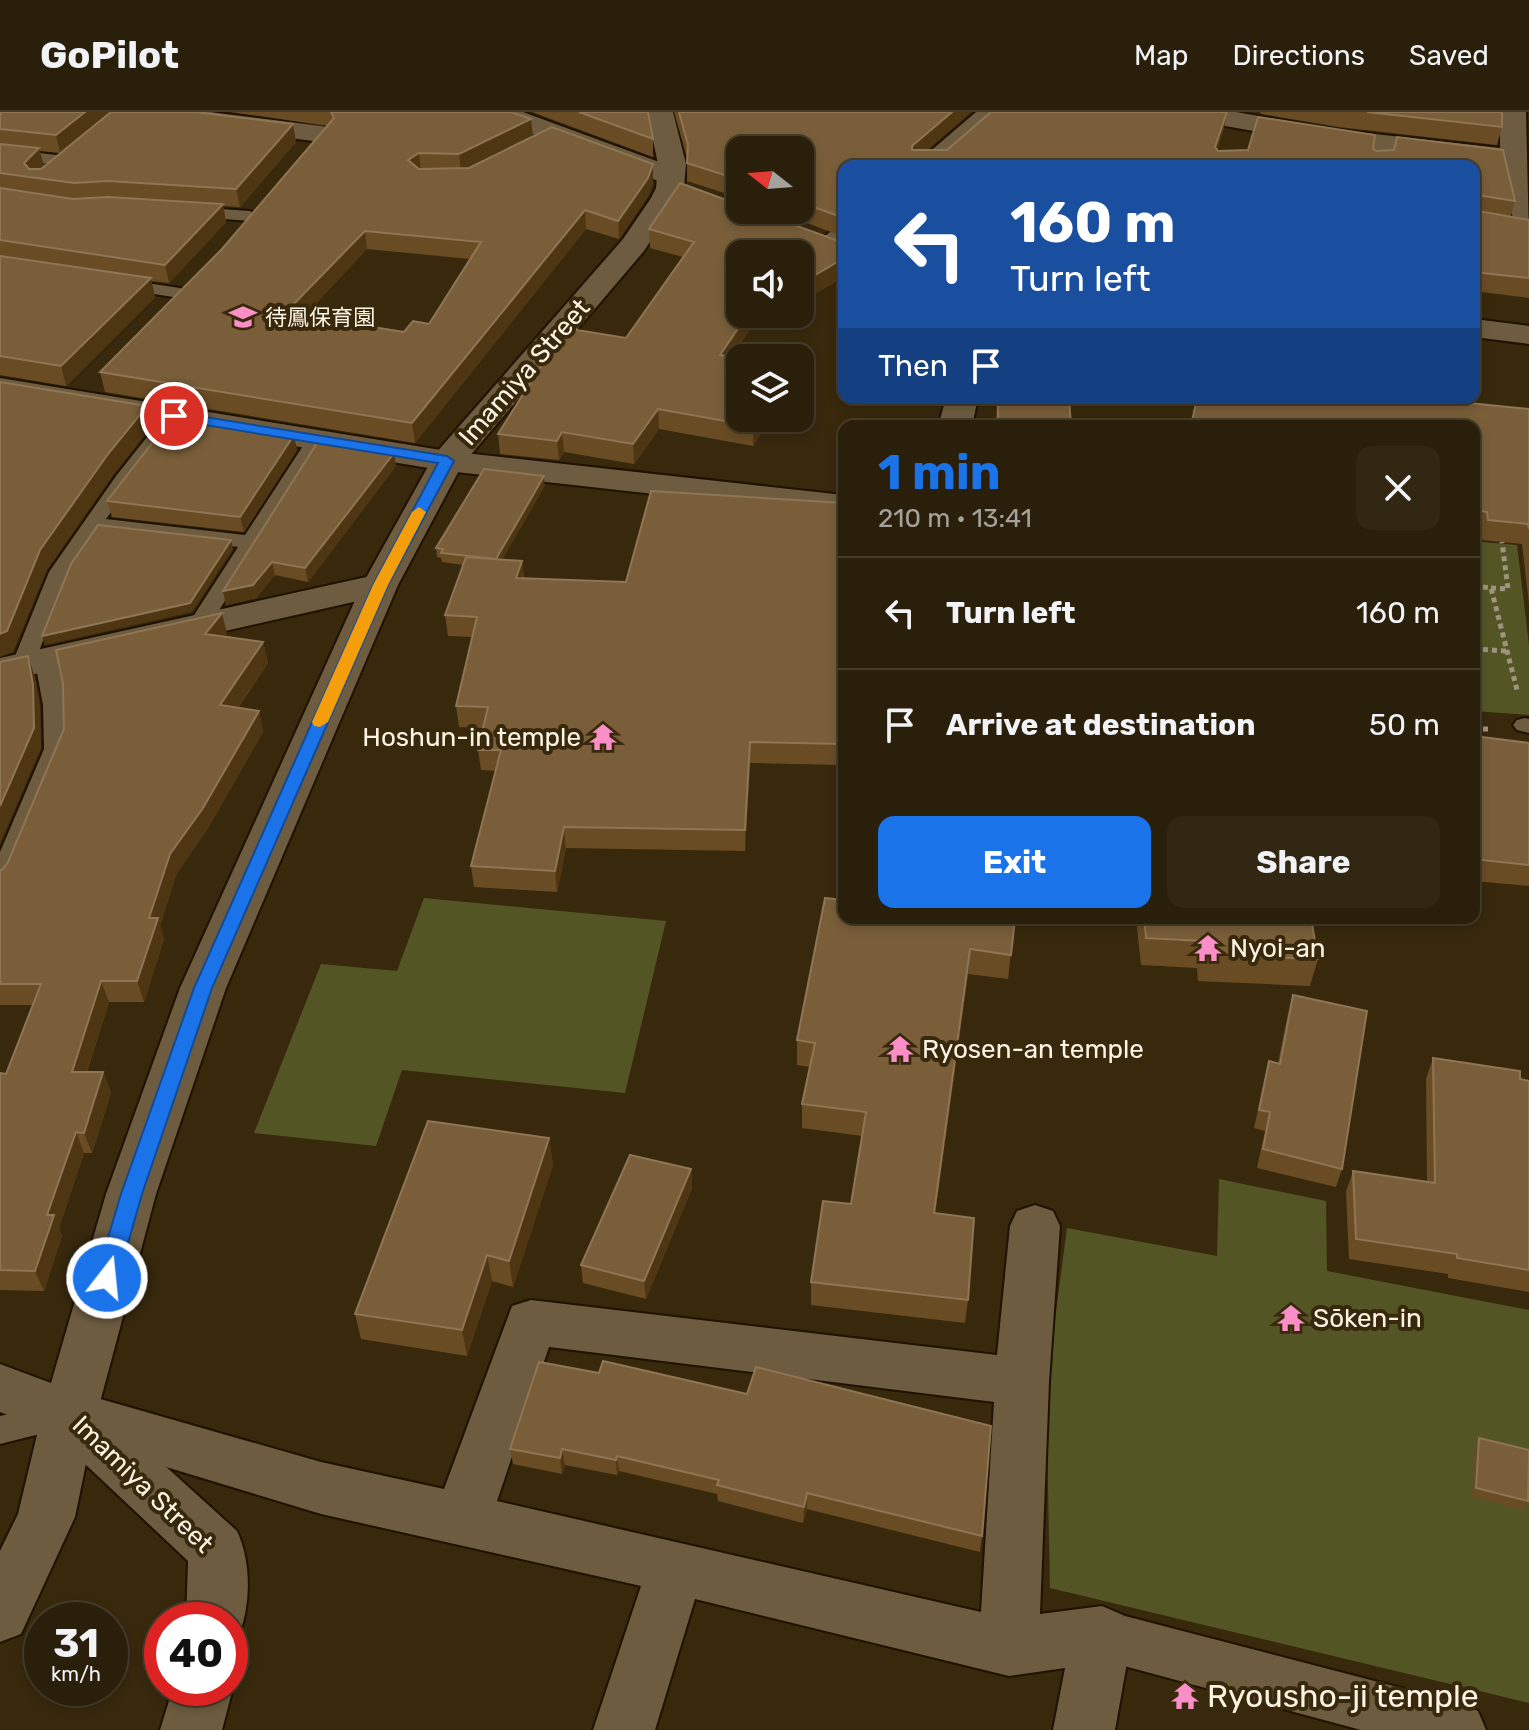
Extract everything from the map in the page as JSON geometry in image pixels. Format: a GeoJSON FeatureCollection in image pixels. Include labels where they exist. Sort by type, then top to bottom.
{"type":"FeatureCollection","features":[{"type":"Feature","properties":{"kind":"street"},"geometry":{"type":"LineString","coordinates":[[147,112],[321,134],[301,157]]}},
{"type":"Feature","properties":{"kind":"street"},"geometry":{"type":"LineString","coordinates":[[499,112],[679,186]]}},
{"type":"Feature","properties":{"kind":"street"},"geometry":{"type":"LineString","coordinates":[[660,112],[679,186]]}},
{"type":"Feature","properties":{"kind":"street"},"geometry":{"type":"LineString","coordinates":[[934,160],[992,112]]}},
{"type":"Feature","properties":{"kind":"street"},"geometry":{"type":"LineString","coordinates":[[1191,112],[1244,116],[1383,150],[1513,158]]}},
{"type":"Feature","properties":{"kind":"street"},"geometry":{"type":"LineString","coordinates":[[1513,112],[1513,158],[1524,188],[1524,229]]}},
{"type":"Feature","properties":{"kind":"street"},"geometry":{"type":"LineString","coordinates":[[1233,151],[1244,116]]}},
{"type":"Feature","properties":{"kind":"street","name":"Imamiya Street"},"geometry":{"type":"LineString","coordinates":[[216,1602],[217,1550],[69,1414],[131,1194],[203,988],[380,585],[447,461],[634,245],[679,186]]}},
{"type":"Feature","properties":{"kind":"street"},"geometry":{"type":"LineString","coordinates":[[232,238],[271,192]]}},
{"type":"Feature","properties":{"kind":"street"},"geometry":{"type":"LineString","coordinates":[[802,234],[838,243]]}},
{"type":"Feature","properties":{"kind":"street"},"geometry":{"type":"LineString","coordinates":[[169,304],[202,271]]}},
{"type":"Feature","properties":{"kind":"street"},"geometry":{"type":"LineString","coordinates":[[1480,329],[1529,335]]}},
{"type":"Feature","properties":{"kind":"street"},"geometry":{"type":"LineString","coordinates":[[3,392],[85,389],[174,416],[447,461],[838,504]]}},
{"type":"Feature","properties":{"kind":"street"},"geometry":{"type":"LineString","coordinates":[[23,665],[380,585]]}},
{"type":"Feature","properties":{"kind":"street"},"geometry":{"type":"LineString","coordinates":[[1009,1647],[1022,1382],[1035,1226]]}},
{"type":"Feature","properties":{"kind":"street"},"geometry":{"type":"LineString","coordinates":[[462,1520],[531,1322],[1022,1382]]}},
{"type":"Feature","properties":{"kind":"street"},"geometry":{"type":"LineString","coordinates":[[0,1388],[69,1414],[321,1488],[676,1567],[1009,1647],[1102,1635],[1459,1730]]}},
{"type":"Feature","properties":{"kind":"street"},"geometry":{"type":"LineString","coordinates":[[0,1614],[46,1517],[69,1414]]}},
{"type":"Feature","properties":{"kind":"street"},"geometry":{"type":"LineString","coordinates":[[624,1730],[676,1567]]}},
{"type":"Feature","properties":{"kind":"street"},"geometry":{"type":"LineString","coordinates":[[1084,1730],[1102,1635]]}},
{"type":"Feature","properties":{"kind":"street"},"geometry":{"type":"LineString","coordinates":[[191,1730],[198,1706]]}},
{"type":"Feature","properties":{"kind":"lane"},"geometry":{"type":"LineString","coordinates":[[530,147],[556,134]]}},
{"type":"Feature","properties":{"kind":"lane"},"geometry":{"type":"LineString","coordinates":[[0,153],[64,161]]}},
{"type":"Feature","properties":{"kind":"lane"},"geometry":{"type":"LineString","coordinates":[[174,211],[250,216]]}},
{"type":"Feature","properties":{"kind":"lane"},"geometry":{"type":"LineString","coordinates":[[105,282],[169,304]]}},
{"type":"Feature","properties":{"kind":"lane"},"geometry":{"type":"LineString","coordinates":[[0,882],[56,749],[55,705],[23,665],[60,572],[92,524],[174,416]]}},
{"type":"Feature","properties":{"kind":"lane"},"geometry":{"type":"LineString","coordinates":[[198,626],[317,439]]}},
{"type":"Feature","properties":{"kind":"lane"},"geometry":{"type":"LineString","coordinates":[[92,524],[252,542]]}},
{"type":"Feature","properties":{"kind":"lane"},"geometry":{"type":"LineString","coordinates":[[0,1430],[69,1414]]}},
{"type":"Feature","properties":{"kind":"path"},"geometry":{"type":"LineString","coordinates":[[1480,587],[1508,589],[1502,542]]}},
{"type":"Feature","properties":{"kind":"path"},"geometry":{"type":"LineString","coordinates":[[1491,588],[1527,725]]}},
{"type":"Feature","properties":{"kind":"path"},"geometry":{"type":"LineString","coordinates":[[1480,649],[1507,651]]}},
{"type":"Feature","properties":{"kind":"shaded area"},"geometry":{"type":"Polygon","coordinates":[[[1480,535],[1481,542],[1517,545],[1529,645],[1529,715],[1480,711],[1480,535]]]}},
{"type":"Feature","properties":{"kind":"shaded area"},"geometry":{"type":"Polygon","coordinates":[[[424,898],[666,921],[625,1093],[402,1070],[376,1146],[254,1133],[321,964],[397,971],[424,898]]]}},
{"type":"Feature","properties":{"kind":"shaded area","name":"Sōken-in"},"geometry":{"type":"Polygon","coordinates":[[[1219,1179],[1326,1201],[1327,1271],[1529,1310],[1529,1703],[1050,1588],[1046,1387],[1067,1228],[1217,1256],[1219,1179]]]}},
{"type":"Feature","properties":{"kind":"building"},"geometry":{"type":"Polygon","coordinates":[[[0,112],[85,112],[56,135],[0,129],[0,112]]]}},
{"type":"Feature","properties":{"kind":"building"},"geometry":{"type":"Polygon","coordinates":[[[111,112],[195,112],[293,124],[236,189],[108,181],[74,183],[0,173],[0,144],[39,148],[24,163],[29,169],[41,169],[111,112]]]}},
{"type":"Feature","properties":{"kind":"building"},"geometry":{"type":"Polygon","coordinates":[[[331,112],[511,112],[531,119],[459,154],[419,153],[408,160],[419,169],[469,168],[552,127],[653,164],[648,178],[618,221],[585,210],[412,423],[100,372],[222,249],[334,118],[331,112]],[[365,231],[285,313],[404,332],[413,321],[429,324],[481,242],[365,231]]]}},
{"type":"Feature","properties":{"kind":"building"},"geometry":{"type":"Polygon","coordinates":[[[579,112],[648,112],[653,139],[579,112]]]}},
{"type":"Feature","properties":{"kind":"building"},"geometry":{"type":"Polygon","coordinates":[[[679,112],[952,112],[912,146],[912,150],[947,150],[991,112],[1227,112],[1215,147],[1218,151],[1248,150],[1258,117],[1375,135],[1373,148],[1376,151],[1394,150],[1397,137],[1503,150],[1515,201],[1480,195],[1480,160],[838,160],[838,216],[814,207],[814,136],[726,136],[726,176],[687,163],[688,145],[679,112]]]}},
{"type":"Feature","properties":{"kind":"building"},"geometry":{"type":"Polygon","coordinates":[[[1367,112],[1502,112],[1502,127],[1367,112]]]}},
{"type":"Feature","properties":{"kind":"building"},"geometry":{"type":"Polygon","coordinates":[[[680,183],[726,200],[726,224],[792,224],[838,241],[838,262],[814,276],[814,240],[726,240],[726,328],[738,328],[720,355],[726,356],[726,421],[658,409],[633,444],[562,432],[557,441],[498,434],[565,328],[626,338],[694,242],[649,229],[680,183]]]}},
{"type":"Feature","properties":{"kind":"building"},"geometry":{"type":"Polygon","coordinates":[[[0,188],[73,199],[108,197],[223,204],[165,265],[0,240],[0,188]]]}},
{"type":"Feature","properties":{"kind":"building"},"geometry":{"type":"Polygon","coordinates":[[[1480,211],[1529,220],[1529,278],[1480,273],[1480,211]]]}},
{"type":"Feature","properties":{"kind":"building"},"geometry":{"type":"Polygon","coordinates":[[[0,256],[151,278],[61,366],[0,356],[0,256]]]}},
{"type":"Feature","properties":{"kind":"building"},"geometry":{"type":"Polygon","coordinates":[[[0,382],[147,406],[108,454],[40,550],[7,631],[0,634],[0,382]]]}},
{"type":"Feature","properties":{"kind":"building"},"geometry":{"type":"Polygon","coordinates":[[[998,404],[1069,404],[1071,420],[998,420],[998,404]]]}},
{"type":"Feature","properties":{"kind":"building"},"geometry":{"type":"Polygon","coordinates":[[[1196,404],[1479,404],[1529,409],[1529,529],[1528,524],[1488,520],[1487,512],[1480,511],[1480,420],[1192,420],[1196,404]]]}},
{"type":"Feature","properties":{"kind":"building"},"geometry":{"type":"Polygon","coordinates":[[[174,415],[294,435],[240,517],[107,501],[174,415]]]}},
{"type":"Feature","properties":{"kind":"building"},"geometry":{"type":"Polygon","coordinates":[[[319,440],[394,453],[305,568],[272,562],[253,585],[223,591],[319,440]]]}},
{"type":"Feature","properties":{"kind":"building"},"geometry":{"type":"Polygon","coordinates":[[[484,469],[544,476],[496,559],[441,553],[443,549],[436,548],[484,469]]]}},
{"type":"Feature","properties":{"kind":"building"},"geometry":{"type":"Polygon","coordinates":[[[651,491],[838,503],[838,744],[750,742],[745,830],[564,827],[555,871],[471,866],[501,750],[478,750],[488,707],[456,706],[477,617],[445,615],[466,557],[522,561],[516,578],[626,582],[651,491]]]}},
{"type":"Feature","properties":{"kind":"building"},"geometry":{"type":"Polygon","coordinates":[[[98,525],[231,540],[190,603],[42,636],[71,564],[98,525]]]}},
{"type":"Feature","properties":{"kind":"building"},"geometry":{"type":"Polygon","coordinates":[[[222,613],[205,634],[263,642],[220,705],[259,711],[203,808],[170,854],[149,918],[158,918],[137,981],[101,981],[72,1072],[103,1072],[84,1133],[76,1132],[47,1215],[54,1215],[35,1271],[0,1270],[0,1073],[6,1074],[41,984],[0,984],[0,870],[8,862],[64,729],[63,684],[56,650],[222,613]]]}},
{"type":"Feature","properties":{"kind":"building"},"geometry":{"type":"Polygon","coordinates":[[[28,656],[33,685],[34,728],[0,806],[0,662],[28,656]]]}},
{"type":"Feature","properties":{"kind":"building"},"geometry":{"type":"Polygon","coordinates":[[[1480,737],[1529,743],[1529,865],[1480,860],[1480,737]]]}},
{"type":"Feature","properties":{"kind":"building"},"geometry":{"type":"Polygon","coordinates":[[[825,898],[838,899],[838,924],[1014,924],[1011,955],[970,949],[934,1213],[974,1218],[968,1300],[811,1282],[823,1201],[851,1204],[866,1112],[802,1104],[815,1043],[797,1040],[825,898]]]}},
{"type":"Feature","properties":{"kind":"building"},"geometry":{"type":"Polygon","coordinates":[[[1145,924],[1312,924],[1318,959],[1204,954],[1203,941],[1146,938],[1145,924]]]}},
{"type":"Feature","properties":{"kind":"building"},"geometry":{"type":"Polygon","coordinates":[[[1293,995],[1367,1011],[1342,1169],[1263,1149],[1270,1112],[1259,1110],[1269,1061],[1280,1064],[1293,995]]]}},
{"type":"Feature","properties":{"kind":"building"},"geometry":{"type":"Polygon","coordinates":[[[1433,1058],[1520,1071],[1520,1079],[1529,1081],[1529,1270],[1457,1258],[1457,1254],[1356,1239],[1353,1171],[1435,1183],[1433,1058]]]}},
{"type":"Feature","properties":{"kind":"building"},"geometry":{"type":"Polygon","coordinates":[[[428,1121],[549,1138],[509,1261],[487,1255],[462,1330],[355,1314],[428,1121]]]}},
{"type":"Feature","properties":{"kind":"building"},"geometry":{"type":"Polygon","coordinates":[[[630,1155],[691,1169],[644,1281],[581,1265],[630,1155]]]}},
{"type":"Feature","properties":{"kind":"building"},"geometry":{"type":"Polygon","coordinates":[[[603,1361],[747,1394],[756,1367],[991,1426],[982,1536],[807,1493],[804,1507],[717,1485],[719,1480],[617,1456],[616,1460],[562,1449],[560,1458],[510,1449],[539,1362],[599,1373],[603,1361]]]}},
{"type":"Feature","properties":{"kind":"building"},"geometry":{"type":"Polygon","coordinates":[[[1479,1438],[1529,1450],[1528,1501],[1476,1488],[1479,1438]]]}},
{"type":"Feature","properties":{"kind":"slow traffic"},"geometry":{"type":"LineString","coordinates":[[320,722],[380,585],[419,512]]}},
{"type":"Feature","properties":{"kind":"place","name":"待鳳保育園"},"geometry":{"type":"Point","coordinates":[243,317]}},
{"type":"Feature","properties":{"kind":"place","name":"Hoshun-in temple"},"geometry":{"type":"Point","coordinates":[603,737]}},
{"type":"Feature","properties":{"kind":"place","name":"Nyoi-an"},"geometry":{"type":"Point","coordinates":[1208,948]}},
{"type":"Feature","properties":{"kind":"place","name":"Ryosen-an temple"},"geometry":{"type":"Point","coordinates":[900,1049]}},
{"type":"Feature","properties":{"kind":"place","name":"Sōken-in"},"geometry":{"type":"Point","coordinates":[1291,1318]}},
{"type":"Feature","properties":{"kind":"place","name":"Ryousho-ji temple"},"geometry":{"type":"Point","coordinates":[1185,1696]}},
{"type":"Feature","properties":{"kind":"route"},"geometry":{"type":"LineString","coordinates":[[107,1278],[131,1194],[203,988],[380,585],[447,461],[174,416]]}}]}
